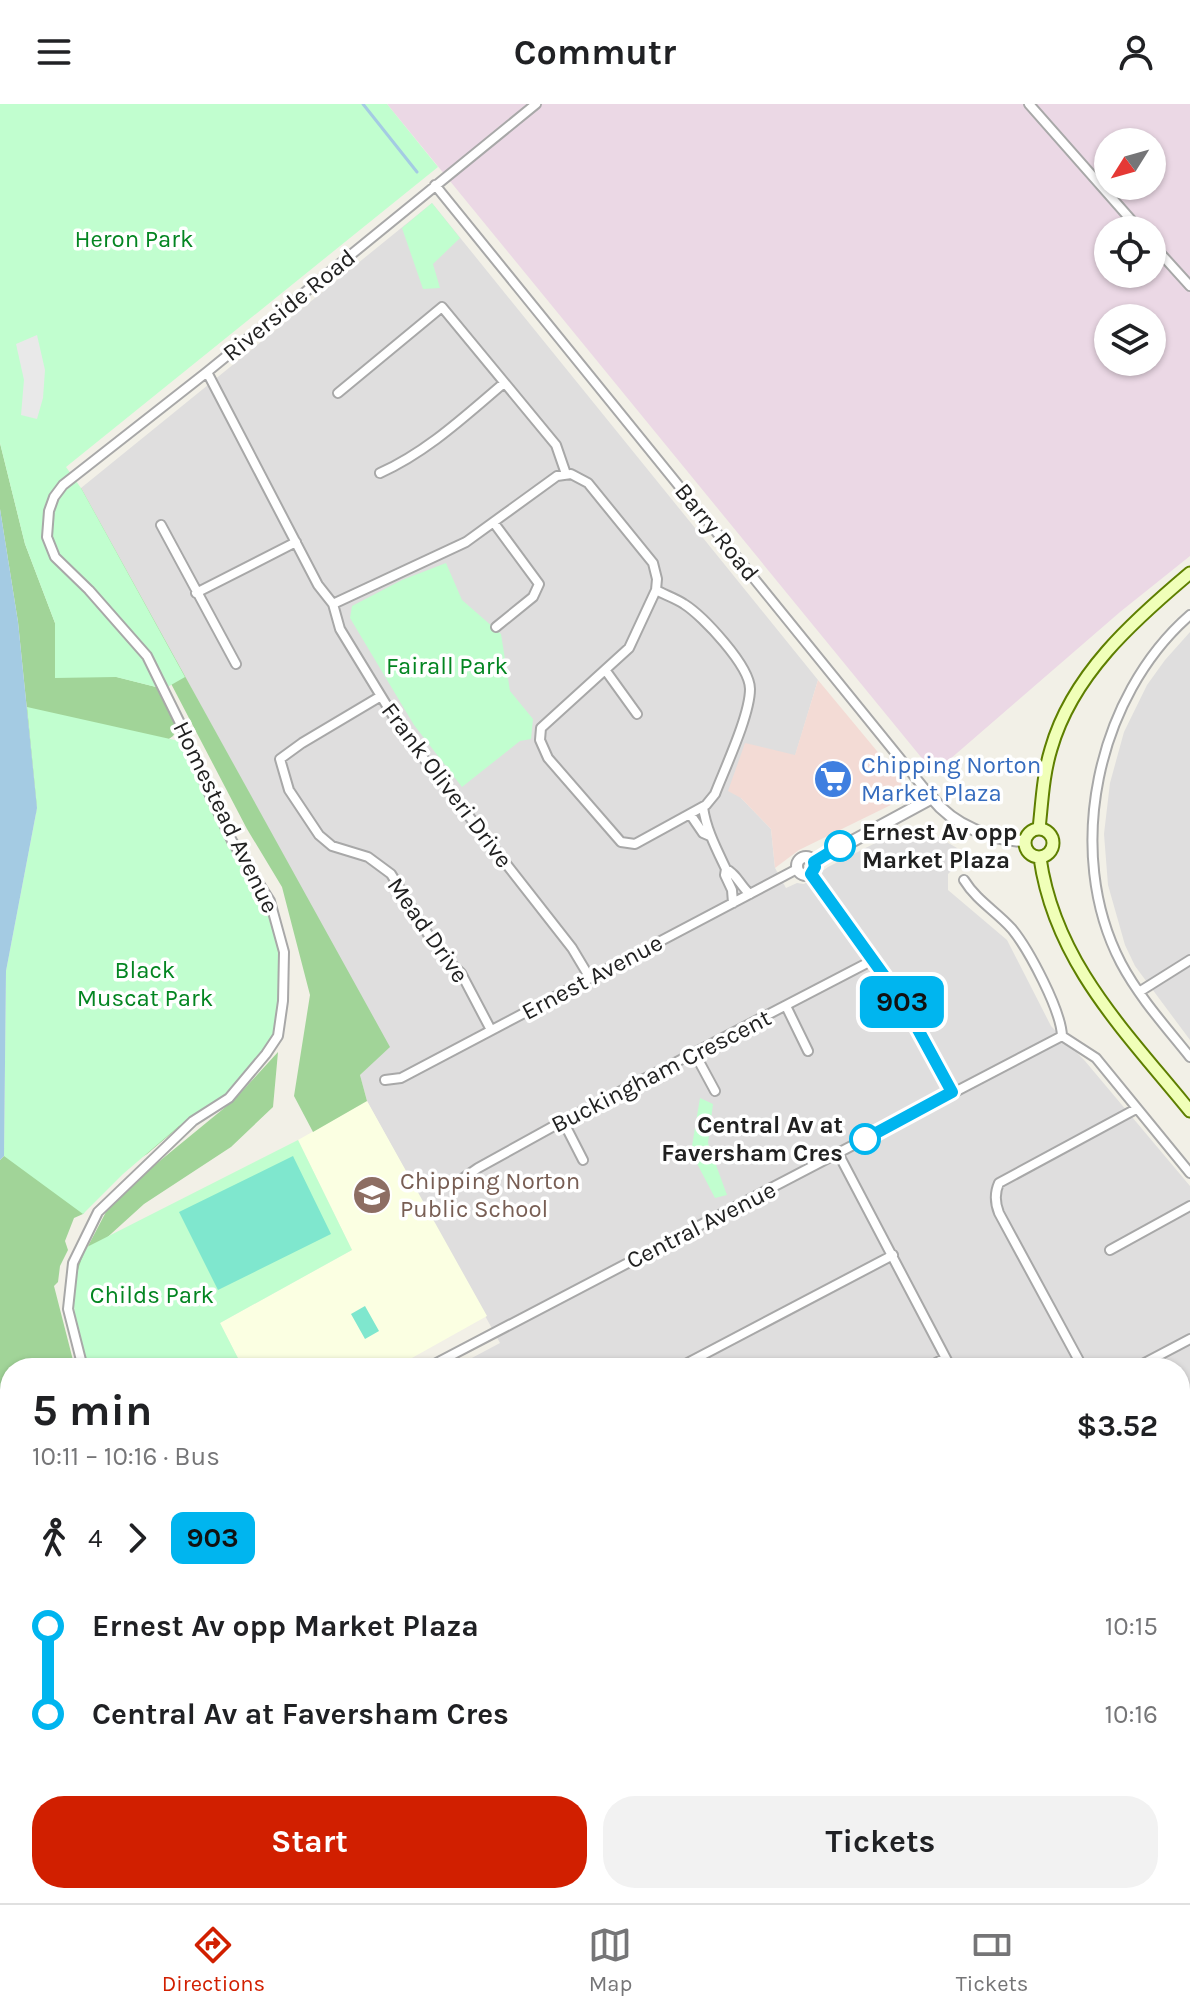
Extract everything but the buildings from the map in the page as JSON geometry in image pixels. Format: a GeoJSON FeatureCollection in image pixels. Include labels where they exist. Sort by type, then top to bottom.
{"type":"FeatureCollection","features":[{"type":"Feature","properties":{"kind":"main road"},"geometry":{"type":"LineString","coordinates":[[1039,829],[1050,751],[1071,701],[1101,657],[1124,632],[1190,573]]}},
{"type":"Feature","properties":{"kind":"main road"},"geometry":{"type":"LineString","coordinates":[[1039,829],[1049,832],[1054,845],[1049,854],[1040,858],[1029,853],[1025,841],[1030,832],[1039,829]]}},
{"type":"Feature","properties":{"kind":"main road"},"geometry":{"type":"LineString","coordinates":[[1040,858],[1050,904],[1076,965],[1190,1111]]}},
{"type":"Feature","properties":{"kind":"street","name":"Riverside Road"},"geometry":{"type":"LineString","coordinates":[[49,511],[63,485],[536,104]]}},
{"type":"Feature","properties":{"kind":"street"},"geometry":{"type":"LineString","coordinates":[[1029,104],[1128,216]]}},
{"type":"Feature","properties":{"kind":"street","name":"Barry Road"},"geometry":{"type":"LineString","coordinates":[[435,185],[932,798],[948,815],[973,828],[995,837],[1025,841]]}},
{"type":"Feature","properties":{"kind":"street"},"geometry":{"type":"LineString","coordinates":[[1166,259],[1190,286]]}},
{"type":"Feature","properties":{"kind":"street"},"geometry":{"type":"LineString","coordinates":[[338,393],[442,307],[556,445],[566,474]]}},
{"type":"Feature","properties":{"kind":"street","name":"Frank Oliveri Drive"},"geometry":{"type":"LineString","coordinates":[[207,372],[318,585],[333,604],[340,629],[403,732],[572,948],[590,978]]}},
{"type":"Feature","properties":{"kind":"street"},"geometry":{"type":"LineString","coordinates":[[380,473],[447,431],[504,383]]}},
{"type":"Feature","properties":{"kind":"street"},"geometry":{"type":"LineString","coordinates":[[333,604],[466,542],[547,481],[566,474],[578,476],[588,483],[653,563],[656,590],[629,648],[541,728],[540,740],[548,758],[621,842],[635,844],[703,807],[715,794],[748,704],[749,682],[745,671],[702,618],[683,603],[656,590]]}},
{"type":"Feature","properties":{"kind":"street","name":"Homestead Avenue"},"geometry":{"type":"LineString","coordinates":[[49,511],[47,537],[55,557],[89,590],[147,656],[232,841],[270,901],[284,952],[283,1001],[278,1036],[266,1054],[229,1098],[193,1121],[98,1212],[73,1263],[68,1309],[80,1358]]}},
{"type":"Feature","properties":{"kind":"street"},"geometry":{"type":"LineString","coordinates":[[494,523],[539,584],[533,597],[496,627]]}},
{"type":"Feature","properties":{"kind":"street"},"geometry":{"type":"LineString","coordinates":[[161,525],[236,664]]}},
{"type":"Feature","properties":{"kind":"street"},"geometry":{"type":"LineString","coordinates":[[196,593],[296,542]]}},
{"type":"Feature","properties":{"kind":"street"},"geometry":{"type":"LineString","coordinates":[[1190,615],[1158,647],[1118,716],[1102,759],[1095,806],[1094,855],[1101,902],[1121,962],[1139,992],[1190,1057]]}},
{"type":"Feature","properties":{"kind":"street"},"geometry":{"type":"LineString","coordinates":[[606,671],[637,714]]}},
{"type":"Feature","properties":{"kind":"street","name":"Mead Drive"},"geometry":{"type":"LineString","coordinates":[[381,696],[280,759],[289,790],[319,835],[332,846],[368,857],[391,874],[439,952],[461,973],[491,1030]]}},
{"type":"Feature","properties":{"kind":"street"},"geometry":{"type":"LineString","coordinates":[[814,862],[932,798]]}},
{"type":"Feature","properties":{"kind":"street"},"geometry":{"type":"LineString","coordinates":[[703,807],[711,829],[710,836],[726,869],[733,903]]}},
{"type":"Feature","properties":{"kind":"street"},"geometry":{"type":"LineString","coordinates":[[690,814],[703,833],[710,836]]}},
{"type":"Feature","properties":{"kind":"street"},"geometry":{"type":"LineString","coordinates":[[810,857],[814,862],[811,874],[803,875],[797,869],[801,858],[810,857]]}},
{"type":"Feature","properties":{"kind":"street"},"geometry":{"type":"LineString","coordinates":[[726,869],[732,871],[740,886],[750,894]]}},
{"type":"Feature","properties":{"kind":"street","name":"Ernest Avenue"},"geometry":{"type":"LineString","coordinates":[[385,1080],[401,1078],[797,869]]}},
{"type":"Feature","properties":{"kind":"street"},"geometry":{"type":"LineString","coordinates":[[811,874],[911,1015],[952,1092]]}},
{"type":"Feature","properties":{"kind":"street"},"geometry":{"type":"LineString","coordinates":[[964,880],[975,897],[1012,929],[1061,1020],[1062,1036],[1096,1058],[1190,1173]]}},
{"type":"Feature","properties":{"kind":"street","name":"Buckingham Crescent"},"geometry":{"type":"LineString","coordinates":[[452,1186],[563,1121],[873,960]]}},
{"type":"Feature","properties":{"kind":"street"},"geometry":{"type":"LineString","coordinates":[[1139,992],[1190,960]]}},
{"type":"Feature","properties":{"kind":"street"},"geometry":{"type":"LineString","coordinates":[[786,1006],[808,1051]]}},
{"type":"Feature","properties":{"kind":"street","name":"Central Avenue"},"geometry":{"type":"LineString","coordinates":[[446,1358],[1062,1036]]}},
{"type":"Feature","properties":{"kind":"street"},"geometry":{"type":"LineString","coordinates":[[695,1054],[715,1091]]}},
{"type":"Feature","properties":{"kind":"street"},"geometry":{"type":"LineString","coordinates":[[1078,1358],[999,1213],[995,1204],[997,1188],[999,1183],[1136,1109]]}},
{"type":"Feature","properties":{"kind":"street"},"geometry":{"type":"LineString","coordinates":[[563,1121],[583,1160]]}},
{"type":"Feature","properties":{"kind":"street"},"geometry":{"type":"LineString","coordinates":[[838,1153],[945,1358]]}},
{"type":"Feature","properties":{"kind":"street"},"geometry":{"type":"LineString","coordinates":[[1110,1250],[1190,1206]]}},
{"type":"Feature","properties":{"kind":"street"},"geometry":{"type":"LineString","coordinates":[[697,1358],[893,1255]]}},
{"type":"Feature","properties":{"kind":"street"},"geometry":{"type":"LineString","coordinates":[[1154,1358],[1190,1339]]}},
{"type":"Feature","properties":{"kind":"shaded area"},"geometry":{"type":"Polygon","coordinates":[[[387,104],[1190,104],[1190,556],[1120,612],[934,773],[387,104]]]}},
{"type":"Feature","properties":{"kind":"shaded area"},"geometry":{"type":"Polygon","coordinates":[[[432,203],[818,680],[795,756],[741,798],[771,829],[775,868],[786,888],[797,883],[804,884],[828,867],[907,827],[919,827],[957,848],[967,863],[957,865],[948,874],[948,890],[1007,940],[1051,1026],[1085,1061],[1190,1186],[1190,1358],[472,1358],[500,1343],[367,1101],[360,1075],[389,1047],[81,488],[432,203]]]}},
{"type":"Feature","properties":{"kind":"shaded area"},"geometry":{"type":"Polygon","coordinates":[[[37,335],[45,370],[43,398],[37,419],[21,415],[24,380],[16,344],[37,335]]]}},
{"type":"Feature","properties":{"kind":"shaded area"},"geometry":{"type":"Polygon","coordinates":[[[1190,632],[1190,1040],[1135,966],[1125,945],[1108,885],[1104,834],[1110,783],[1124,732],[1147,685],[1190,632]]]}},
{"type":"Feature","properties":{"kind":"shaded area"},"geometry":{"type":"Polygon","coordinates":[[[818,680],[901,780],[901,800],[799,850],[775,868],[771,829],[741,798],[728,791],[745,743],[795,755],[818,680]]]}},
{"type":"Feature","properties":{"kind":"shaded area","name":"Chipping Norton Public School"},"geometry":{"type":"Polygon","coordinates":[[[367,1101],[487,1316],[412,1358],[238,1358],[220,1323],[352,1250],[298,1140],[367,1101]]]}},
{"type":"Feature","properties":{"kind":"green space","name":"Heron Park"},"geometry":{"type":"Polygon","coordinates":[[[0,104],[387,104],[438,167],[66,467],[81,488],[185,677],[164,689],[116,677],[55,678],[55,623],[25,544],[0,443],[0,104]]]}},
{"type":"Feature","properties":{"kind":"green space"},"geometry":{"type":"Polygon","coordinates":[[[432,203],[460,238],[433,264],[440,288],[423,289],[402,228],[432,203]]]}},
{"type":"Feature","properties":{"kind":"green space"},"geometry":{"type":"Polygon","coordinates":[[[0,443],[25,544],[55,623],[56,677],[117,677],[164,689],[180,723],[173,736],[119,775],[180,1126],[147,1154],[111,1175],[83,1214],[74,1218],[65,1241],[68,1250],[54,1286],[72,1358],[0,1358],[0,1160],[4,1156],[37,808],[18,622],[0,509],[0,443]]]}},
{"type":"Feature","properties":{"kind":"green space"},"geometry":{"type":"Polygon","coordinates":[[[81,488],[390,1047],[360,1075],[367,1101],[313,1132],[294,1096],[310,995],[282,887],[247,829],[132,609],[61,508],[81,488]]]}},
{"type":"Feature","properties":{"kind":"green space","name":"Fairall Park"},"geometry":{"type":"Polygon","coordinates":[[[446,563],[462,600],[501,634],[510,691],[533,719],[531,739],[520,741],[462,787],[414,725],[350,618],[352,606],[402,580],[446,563]]]}},
{"type":"Feature","properties":{"kind":"green space","name":"Black Muscat Park"},"geometry":{"type":"Polygon","coordinates":[[[27,707],[188,743],[208,791],[270,901],[282,936],[278,1036],[229,1098],[179,1126],[123,1174],[83,1214],[4,1156],[6,971],[37,808],[27,707]]]}},
{"type":"Feature","properties":{"kind":"green space"},"geometry":{"type":"Polygon","coordinates":[[[278,1052],[273,1107],[231,1147],[144,1204],[101,1243],[72,1308],[76,1269],[107,1210],[139,1178],[234,1100],[278,1052]]]}},
{"type":"Feature","properties":{"kind":"green space"},"geometry":{"type":"Polygon","coordinates":[[[700,1098],[713,1104],[708,1143],[727,1195],[715,1198],[691,1152],[700,1098]]]}},
{"type":"Feature","properties":{"kind":"green space","name":"Childs Park"},"geometry":{"type":"Polygon","coordinates":[[[298,1140],[352,1250],[220,1323],[238,1358],[86,1358],[76,1321],[74,1293],[87,1247],[298,1140]]]}},
{"type":"Feature","properties":{"kind":"green space"},"geometry":{"type":"Polygon","coordinates":[[[293,1156],[331,1234],[218,1290],[179,1212],[293,1156]]]}},
{"type":"Feature","properties":{"kind":"green space"},"geometry":{"type":"Polygon","coordinates":[[[365,1306],[379,1331],[365,1339],[351,1314],[365,1306]]]}},
{"type":"Feature","properties":{"kind":"water"},"geometry":{"type":"Polygon","coordinates":[[[0,509],[18,622],[37,808],[6,971],[4,1156],[0,1160],[0,509]]]}},
{"type":"Feature","properties":{"kind":"waterway"},"geometry":{"type":"LineString","coordinates":[[363,104],[417,172]]}},
{"type":"Feature","properties":{"kind":"bus line","name":"903"},"geometry":{"type":"LineString","coordinates":[[840,846],[818,858],[811,874],[903,1002],[952,1092],[865,1139]]}},
{"type":"Feature","properties":{"kind":"place","name":"Chipping Norton Market Plaza"},"geometry":{"type":"Point","coordinates":[833,779]}},
{"type":"Feature","properties":{"kind":"place","name":"Ernest Av opp Market Plaza"},"geometry":{"type":"Point","coordinates":[840,846]}},
{"type":"Feature","properties":{"kind":"place","name":"Central Av at Faversham Cres"},"geometry":{"type":"Point","coordinates":[865,1139]}},
{"type":"Feature","properties":{"kind":"place","name":"Chipping Norton Public School"},"geometry":{"type":"Point","coordinates":[372,1195]}}]}
